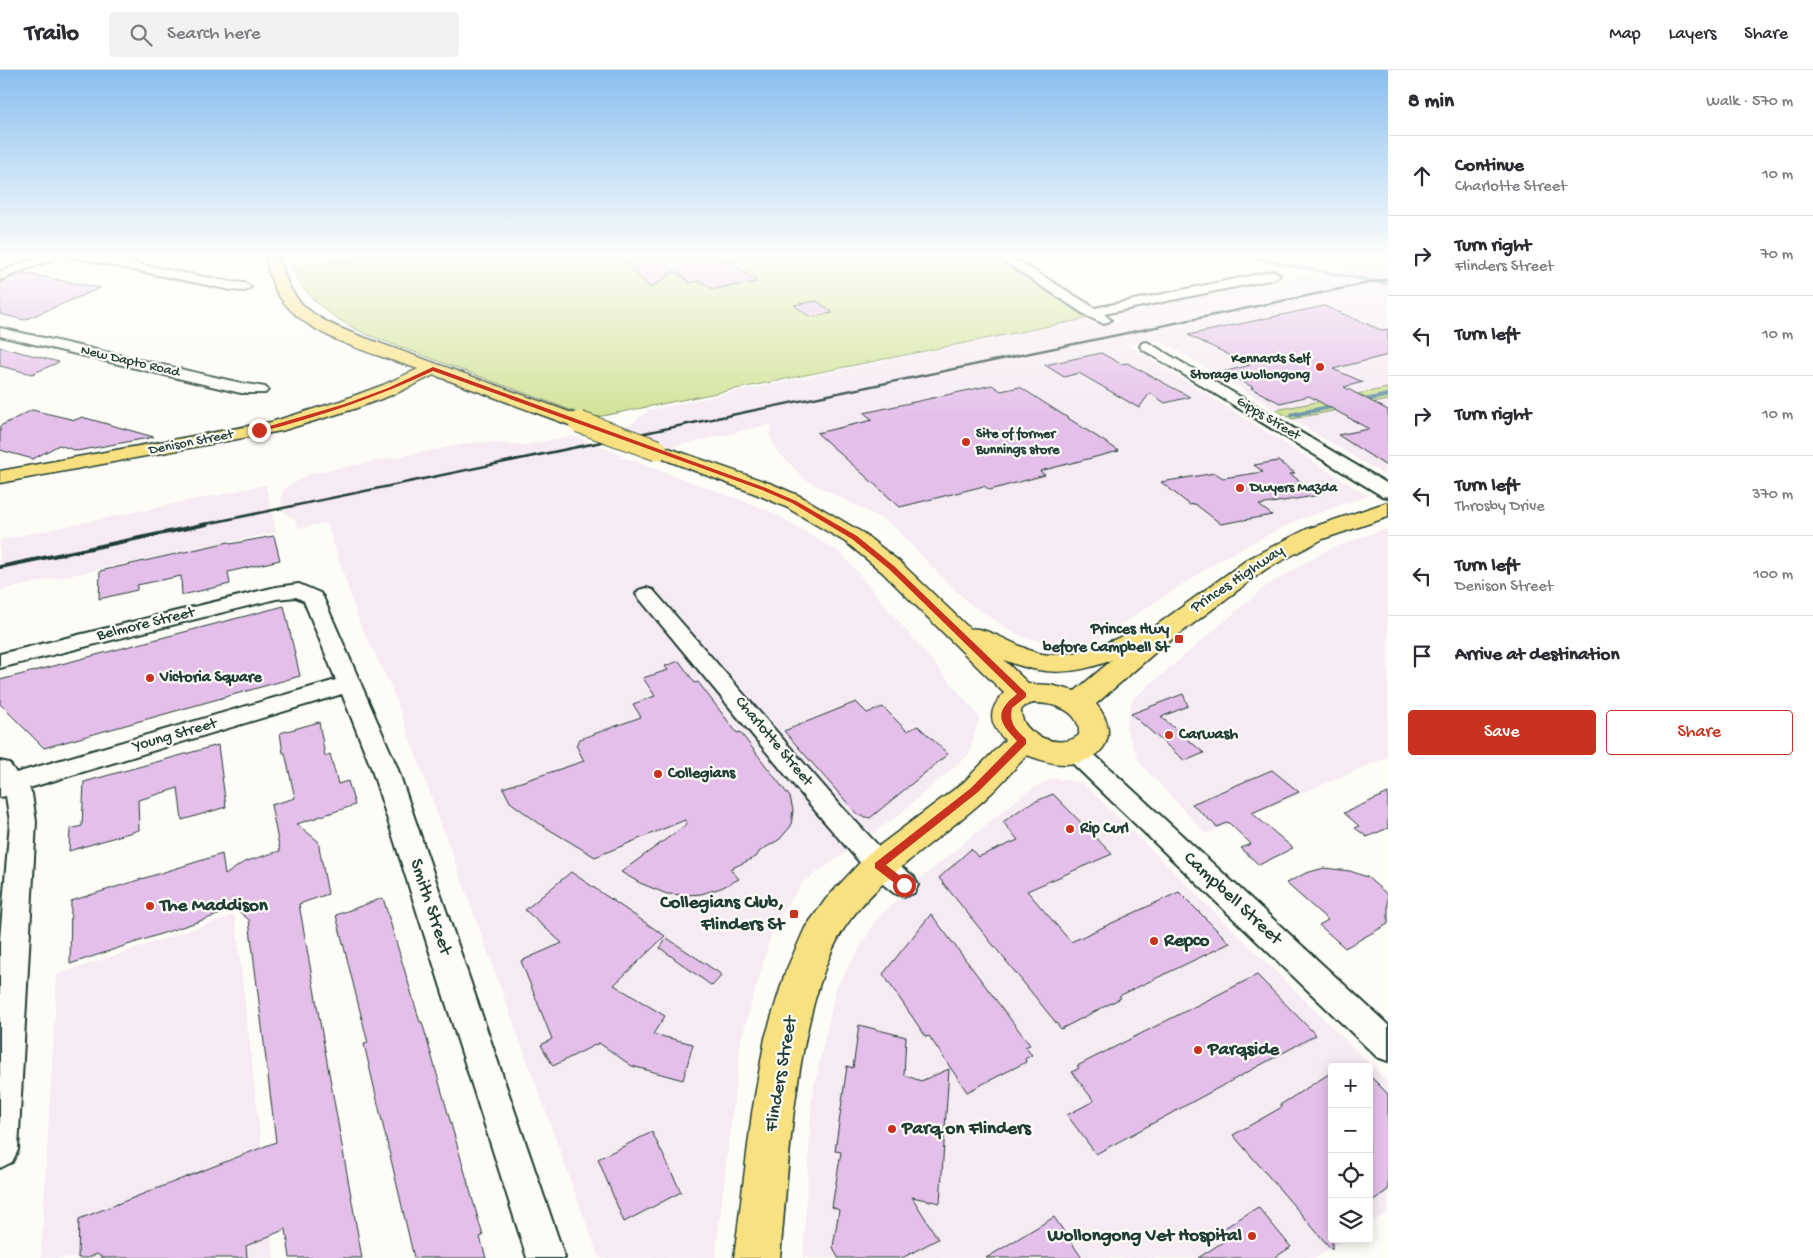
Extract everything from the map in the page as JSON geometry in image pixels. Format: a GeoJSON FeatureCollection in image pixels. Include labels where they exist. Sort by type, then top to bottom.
{"type":"FeatureCollection","features":[{"type":"Feature","properties":{"kind":"main road"},"geometry":{"type":"LineString","coordinates":[[302,309],[311,318],[338,334],[764,489],[794,502],[855,538],[892,567],[1023,695]]}},
{"type":"Feature","properties":{"kind":"main road","name":"Denison Street"},"geometry":{"type":"LineString","coordinates":[[0,477],[274,427],[347,405],[390,389],[433,369]]}},
{"type":"Feature","properties":{"kind":"main road","name":"Princes Highway"},"geometry":{"type":"LineString","coordinates":[[1078,704],[1101,682],[1235,578],[1289,546],[1345,523],[1388,509]]}},
{"type":"Feature","properties":{"kind":"main road","name":"Princes Highway"},"geometry":{"type":"LineString","coordinates":[[947,622],[1017,658],[1038,664],[1060,665],[1079,663],[1175,624]]}},
{"type":"Feature","properties":{"kind":"main road"},"geometry":{"type":"LineString","coordinates":[[1044,693],[1060,696],[1078,704],[1091,717],[1096,727],[1095,738],[1086,748],[1076,752],[1057,754],[1041,750],[1022,741],[1009,727],[1006,717],[1008,706],[1023,695],[1044,693]]}},
{"type":"Feature","properties":{"kind":"main road","name":"Flinders Street"},"geometry":{"type":"LineString","coordinates":[[757,1258],[773,1113],[785,1038],[804,973],[818,939],[838,909],[892,875],[1022,741]]}},
{"type":"Feature","properties":{"kind":"street"},"geometry":{"type":"LineString","coordinates":[[1086,309],[1107,322]]}},
{"type":"Feature","properties":{"kind":"street"},"geometry":{"type":"LineString","coordinates":[[1092,313],[1109,309]]}},
{"type":"Feature","properties":{"kind":"street","name":"New Dapto Road"},"geometry":{"type":"LineString","coordinates":[[0,332],[241,388],[260,390]]}},
{"type":"Feature","properties":{"kind":"street","name":"Gipps Street"},"geometry":{"type":"LineString","coordinates":[[1147,346],[1388,492]]}},
{"type":"Feature","properties":{"kind":"street","name":"Smith Street"},"geometry":{"type":"LineString","coordinates":[[276,592],[299,590],[313,597],[384,767],[546,1258]]}},
{"type":"Feature","properties":{"kind":"street","name":"Belmore Street"},"geometry":{"type":"LineString","coordinates":[[5,662],[276,592]]}},
{"type":"Feature","properties":{"kind":"street","name":"Charlotte Street"},"geometry":{"type":"LineString","coordinates":[[646,594],[892,875]]}},
{"type":"Feature","properties":{"kind":"street","name":"Young Street"},"geometry":{"type":"LineString","coordinates":[[4,780],[349,684]]}},
{"type":"Feature","properties":{"kind":"street","name":"Campbell Street"},"geometry":{"type":"LineString","coordinates":[[1076,752],[1388,1046]]}},
{"type":"Feature","properties":{"kind":"street"},"geometry":{"type":"LineString","coordinates":[[0,1150],[23,822],[19,794],[4,780]]}},
{"type":"Feature","properties":{"kind":"shaded area"},"geometry":{"type":"Polygon","coordinates":[[[1133,309],[1388,309],[1388,477],[1160,340],[1128,345],[1368,496],[1295,521],[1225,557],[1092,643],[1041,641],[1023,637],[1009,630],[970,604],[892,524],[806,480],[776,450],[770,436],[772,424],[670,447],[616,428],[631,424],[649,410],[1089,318],[1100,325],[1122,321],[1115,313],[1133,309]]]}},
{"type":"Feature","properties":{"kind":"shaded area"},"geometry":{"type":"Polygon","coordinates":[[[572,436],[625,456],[611,460],[626,458],[770,511],[842,554],[979,717],[969,754],[895,818],[802,883],[773,928],[741,1040],[715,1258],[599,1258],[391,686],[360,624],[327,523],[299,528],[294,519],[285,513],[281,501],[283,490],[309,474],[476,442],[527,445],[572,436]]]}},
{"type":"Feature","properties":{"kind":"shaded area"},"geometry":{"type":"Polygon","coordinates":[[[266,485],[276,532],[0,590],[0,540],[266,485]]]}},
{"type":"Feature","properties":{"kind":"shaded area"},"geometry":{"type":"Polygon","coordinates":[[[1388,528],[1388,757],[1206,834],[1140,763],[1126,727],[1132,700],[1265,587],[1327,550],[1388,528]]]}},
{"type":"Feature","properties":{"kind":"shaded area"},"geometry":{"type":"Polygon","coordinates":[[[1053,778],[1083,783],[1369,1063],[1328,1063],[1328,1243],[1339,1243],[1315,1258],[803,1258],[812,1098],[836,988],[876,920],[915,883],[1025,793],[1053,778]]]}},
{"type":"Feature","properties":{"kind":"shaded area"},"geometry":{"type":"Polygon","coordinates":[[[235,915],[274,1258],[41,1258],[57,975],[235,915]]]}},
{"type":"Feature","properties":{"kind":"shaded area"},"geometry":{"type":"Polygon","coordinates":[[[1373,1067],[1388,1082],[1388,1212],[1373,1221],[1373,1067]]]}},
{"type":"Feature","properties":{"kind":"green space"},"geometry":{"type":"Polygon","coordinates":[[[325,309],[1076,309],[1089,318],[592,418],[368,335],[325,309]]]}},
{"type":"Feature","properties":{"kind":"green space"},"geometry":{"type":"Polygon","coordinates":[[[1388,388],[1388,400],[1292,419],[1276,410],[1388,388]]]}},
{"type":"Feature","properties":{"kind":"building"},"geometry":{"type":"Polygon","coordinates":[[[0,309],[49,309],[24,320],[0,314],[0,309]]]}},
{"type":"Feature","properties":{"kind":"building"},"geometry":{"type":"Polygon","coordinates":[[[800,309],[828,309],[833,313],[810,317],[800,309]]]}},
{"type":"Feature","properties":{"kind":"building"},"geometry":{"type":"Polygon","coordinates":[[[1308,309],[1332,309],[1381,330],[1388,329],[1388,355],[1333,369],[1363,382],[1344,387],[1388,410],[1388,467],[1338,435],[1369,429],[1309,396],[1280,403],[1251,388],[1253,387],[1223,372],[1250,365],[1188,335],[1308,309]]]}},
{"type":"Feature","properties":{"kind":"building"},"geometry":{"type":"Polygon","coordinates":[[[0,347],[59,362],[32,374],[0,366],[0,347]]]}},
{"type":"Feature","properties":{"kind":"building"},"geometry":{"type":"Polygon","coordinates":[[[1101,353],[1121,364],[1127,363],[1190,397],[1165,403],[1150,393],[1139,408],[1079,373],[1064,377],[1045,365],[1101,353]]]}},
{"type":"Feature","properties":{"kind":"building","name":"Site of former Bunnings store"},"geometry":{"type":"Polygon","coordinates":[[[992,385],[1001,391],[1020,387],[1119,451],[1040,471],[1045,475],[990,490],[984,486],[900,507],[817,433],[873,420],[864,413],[992,385]]]}},
{"type":"Feature","properties":{"kind":"building"},"geometry":{"type":"Polygon","coordinates":[[[32,410],[75,420],[82,417],[154,437],[77,451],[59,445],[33,459],[0,450],[0,426],[32,410]]]}},
{"type":"Feature","properties":{"kind":"building","name":"Dwyers Mazda"},"geometry":{"type":"Polygon","coordinates":[[[1278,461],[1295,473],[1290,474],[1320,495],[1259,505],[1272,515],[1221,524],[1195,504],[1190,505],[1161,482],[1215,473],[1223,478],[1263,472],[1254,465],[1278,461]]]}},
{"type":"Feature","properties":{"kind":"building"},"geometry":{"type":"Polygon","coordinates":[[[274,536],[280,560],[228,572],[230,584],[182,595],[181,576],[137,585],[137,590],[99,599],[100,571],[229,542],[230,544],[274,536]]]}},
{"type":"Feature","properties":{"kind":"building","name":"Victoria Square"},"geometry":{"type":"Polygon","coordinates":[[[284,606],[300,676],[44,748],[0,704],[0,680],[284,606]]]}},
{"type":"Feature","properties":{"kind":"building","name":"Collegians"},"geometry":{"type":"Polygon","coordinates":[[[679,661],[695,683],[698,682],[737,733],[740,732],[790,797],[793,810],[791,826],[780,839],[760,851],[756,857],[730,869],[739,879],[721,888],[701,894],[687,895],[667,894],[640,883],[621,872],[687,824],[685,820],[595,857],[540,824],[510,802],[503,788],[584,761],[576,745],[580,739],[641,717],[633,704],[655,696],[643,678],[668,670],[665,666],[679,661]]]}},
{"type":"Feature","properties":{"kind":"building","name":"Carwash"},"geometry":{"type":"Polygon","coordinates":[[[1183,694],[1188,706],[1161,717],[1204,753],[1185,761],[1131,714],[1183,694]]]}},
{"type":"Feature","properties":{"kind":"building"},"geometry":{"type":"Polygon","coordinates":[[[856,702],[867,713],[883,707],[907,731],[918,726],[948,754],[870,818],[858,815],[784,731],[856,702]]]}},
{"type":"Feature","properties":{"kind":"building"},"geometry":{"type":"Polygon","coordinates":[[[319,722],[325,756],[330,754],[338,784],[348,781],[355,805],[297,824],[318,841],[328,894],[299,904],[362,1258],[290,1258],[286,1229],[246,1246],[247,1258],[103,1258],[97,1254],[88,1258],[78,1258],[79,1219],[276,1142],[249,920],[236,909],[70,964],[71,901],[222,854],[225,875],[244,862],[280,851],[271,805],[295,798],[285,753],[283,753],[280,733],[319,722]]]}},
{"type":"Feature","properties":{"kind":"building"},"geometry":{"type":"Polygon","coordinates":[[[218,745],[226,807],[182,820],[178,788],[138,800],[139,830],[69,851],[70,829],[82,826],[84,782],[218,745]]]}},
{"type":"Feature","properties":{"kind":"building"},"geometry":{"type":"Polygon","coordinates":[[[1272,770],[1299,792],[1252,813],[1293,848],[1259,865],[1241,848],[1251,844],[1228,822],[1217,827],[1192,804],[1272,770]]]}},
{"type":"Feature","properties":{"kind":"building"},"geometry":{"type":"Polygon","coordinates":[[[1388,793],[1388,828],[1367,837],[1355,828],[1359,826],[1344,813],[1388,793]]]}},
{"type":"Feature","properties":{"kind":"building"},"geometry":{"type":"Polygon","coordinates":[[[1053,794],[1112,854],[1027,891],[1071,942],[1179,892],[1230,943],[1119,996],[1121,998],[1061,1029],[939,878],[971,849],[978,857],[1018,840],[1003,822],[1027,805],[1053,794]]]}},
{"type":"Feature","properties":{"kind":"building"},"geometry":{"type":"Polygon","coordinates":[[[1324,868],[1350,871],[1367,877],[1388,895],[1388,924],[1345,948],[1319,925],[1328,920],[1286,883],[1306,873],[1324,868]]]}},
{"type":"Feature","properties":{"kind":"building"},"geometry":{"type":"Polygon","coordinates":[[[571,872],[665,936],[614,985],[665,1016],[653,1034],[693,1044],[683,1080],[632,1066],[599,1043],[553,1066],[541,1045],[552,1039],[521,961],[562,943],[525,910],[571,872]]]}},
{"type":"Feature","properties":{"kind":"building"},"geometry":{"type":"Polygon","coordinates":[[[383,898],[420,1022],[422,1022],[483,1236],[480,1237],[486,1258],[414,1258],[364,1044],[368,1043],[336,915],[383,898]]]}},
{"type":"Feature","properties":{"kind":"building","name":"Parq on Flinders"},"geometry":{"type":"Polygon","coordinates":[[[931,914],[1030,1045],[1025,1047],[1032,1055],[1025,1059],[1026,1062],[967,1092],[929,1036],[926,1037],[883,974],[931,914]]]}},
{"type":"Feature","properties":{"kind":"building"},"geometry":{"type":"Polygon","coordinates":[[[667,938],[722,975],[712,986],[660,948],[667,938]]]}},
{"type":"Feature","properties":{"kind":"building","name":"Parqside"},"geometry":{"type":"Polygon","coordinates":[[[1257,975],[1316,1035],[1096,1154],[1067,1115],[1094,1101],[1072,1072],[1079,1068],[1077,1066],[1257,975]]]}},
{"type":"Feature","properties":{"kind":"building","name":"Parq on Flinders"},"geometry":{"type":"Polygon","coordinates":[[[859,1025],[906,1037],[904,1075],[921,1081],[949,1069],[940,1203],[912,1197],[938,1239],[902,1258],[838,1258],[833,1247],[839,1210],[832,1207],[841,1152],[835,1151],[847,1066],[853,1068],[859,1025]]]}},
{"type":"Feature","properties":{"kind":"building"},"geometry":{"type":"Polygon","coordinates":[[[1328,1075],[1328,1243],[1332,1243],[1332,1250],[1233,1135],[1282,1107],[1280,1105],[1328,1075]]]}},
{"type":"Feature","properties":{"kind":"building"},"geometry":{"type":"Polygon","coordinates":[[[1373,1079],[1388,1094],[1388,1190],[1373,1200],[1373,1079]]]}},
{"type":"Feature","properties":{"kind":"building"},"geometry":{"type":"Polygon","coordinates":[[[652,1132],[681,1192],[624,1222],[598,1159],[652,1132]]]}},
{"type":"Feature","properties":{"kind":"building","name":"Wollongong Vet Hospital"},"geometry":{"type":"Polygon","coordinates":[[[1258,1207],[1291,1247],[1274,1258],[1198,1258],[1226,1240],[1218,1232],[1258,1207]]]}},
{"type":"Feature","properties":{"kind":"building"},"geometry":{"type":"Polygon","coordinates":[[[1054,1217],[1082,1258],[986,1258],[1054,1217]]]}},
{"type":"Feature","properties":{"kind":"waterway"},"geometry":{"type":"LineString","coordinates":[[1362,401],[1388,395]]}},
{"type":"Feature","properties":{"kind":"waterway"},"geometry":{"type":"LineString","coordinates":[[1291,415],[1335,406]]}},
{"type":"Feature","properties":{"kind":"railway"},"geometry":{"type":"LineString","coordinates":[[201,525],[1241,309]]}},
{"type":"Feature","properties":{"kind":"railway"},"geometry":{"type":"LineString","coordinates":[[0,567],[207,524]]}},
{"type":"Feature","properties":{"kind":"place","name":"Kennards Self Storage Wollongong"},"geometry":{"type":"Point","coordinates":[1320,367]}},
{"type":"Feature","properties":{"kind":"place","name":"Site of former Bunnings store"},"geometry":{"type":"Point","coordinates":[966,442]}},
{"type":"Feature","properties":{"kind":"place","name":"Dwyers Mazda"},"geometry":{"type":"Point","coordinates":[1240,488]}},
{"type":"Feature","properties":{"kind":"place","name":"Princes Hwy before Campbell St"},"geometry":{"type":"Point","coordinates":[1179,639]}},
{"type":"Feature","properties":{"kind":"place","name":"Victoria Square"},"geometry":{"type":"Point","coordinates":[150,678]}},
{"type":"Feature","properties":{"kind":"place","name":"Carwash"},"geometry":{"type":"Point","coordinates":[1169,735]}},
{"type":"Feature","properties":{"kind":"place","name":"Collegians"},"geometry":{"type":"Point","coordinates":[658,774]}},
{"type":"Feature","properties":{"kind":"place","name":"Rip Curl"},"geometry":{"type":"Point","coordinates":[1070,829]}},
{"type":"Feature","properties":{"kind":"place","name":"The Maddison"},"geometry":{"type":"Point","coordinates":[150,906]}},
{"type":"Feature","properties":{"kind":"place","name":"Collegians Club, Flinders St"},"geometry":{"type":"Point","coordinates":[794,914]}},
{"type":"Feature","properties":{"kind":"place","name":"Repco"},"geometry":{"type":"Point","coordinates":[1154,941]}},
{"type":"Feature","properties":{"kind":"place","name":"Parqside"},"geometry":{"type":"Point","coordinates":[1198,1050]}},
{"type":"Feature","properties":{"kind":"place","name":"Parq on Flinders"},"geometry":{"type":"Point","coordinates":[892,1129]}},
{"type":"Feature","properties":{"kind":"place","name":"Wollongong Vet Hospital"},"geometry":{"type":"Point","coordinates":[1252,1236]}},
{"type":"Feature","properties":{"kind":"route"},"geometry":{"type":"LineString","coordinates":[[259,430],[300,420],[347,405],[390,389],[433,369],[764,489],[794,502],[855,538],[892,567],[1023,695],[1015,699],[1008,706],[1006,717],[1009,727],[1022,741],[975,790],[879,865],[904,885]]}}]}
